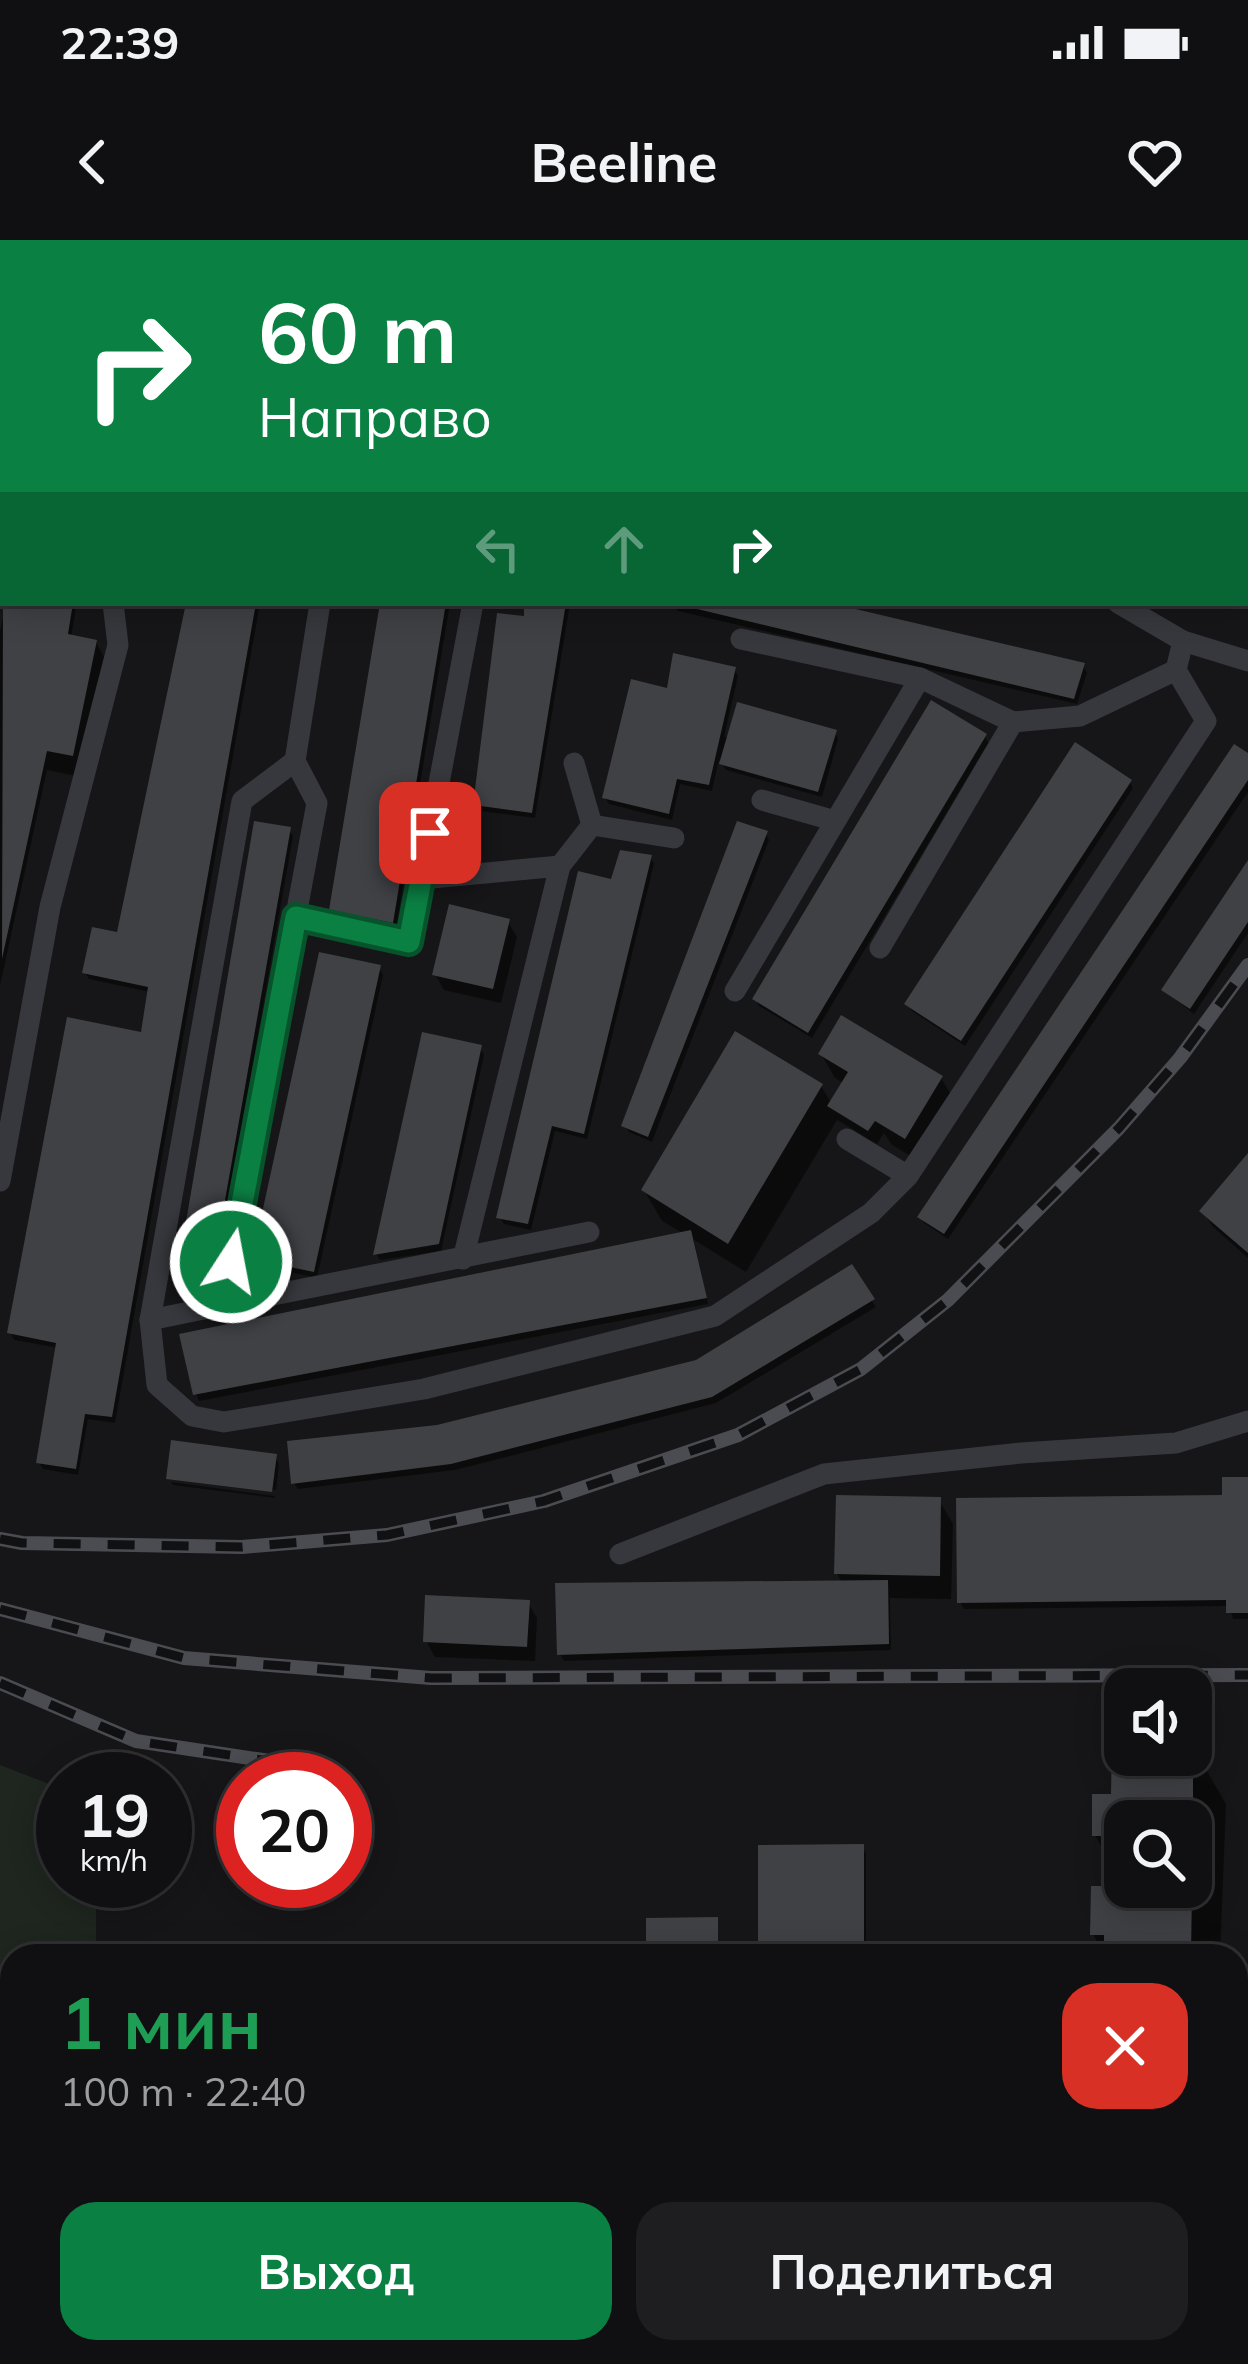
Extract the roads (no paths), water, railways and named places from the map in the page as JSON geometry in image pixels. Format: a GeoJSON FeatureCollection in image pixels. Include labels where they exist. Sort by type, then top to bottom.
{"type":"FeatureCollection","features":[{"type":"Feature","properties":{"kind":"lane"},"geometry":{"type":"LineString","coordinates":[[0,1180],[50,907],[118,645],[112,606]]}},
{"type":"Feature","properties":{"kind":"lane"},"geometry":{"type":"LineString","coordinates":[[223,1305],[317,803],[295,760],[320,606]]}},
{"type":"Feature","properties":{"kind":"lane"},"geometry":{"type":"LineString","coordinates":[[296,917],[409,942],[472,606]]}},
{"type":"Feature","properties":{"kind":"lane"},"geometry":{"type":"LineString","coordinates":[[1123,606],[1184,640],[1248,661]]}},
{"type":"Feature","properties":{"kind":"lane"},"geometry":{"type":"LineString","coordinates":[[741,639],[920,678],[1013,722],[1080,716],[1175,670],[1184,640]]}},
{"type":"Feature","properties":{"kind":"lane"},"geometry":{"type":"LineString","coordinates":[[295,760],[242,801],[150,1320],[158,1385],[192,1416],[224,1422],[424,1389],[715,1316],[871,1213],[908,1176],[1206,721],[1175,670]]}},
{"type":"Feature","properties":{"kind":"lane"},"geometry":{"type":"LineString","coordinates":[[735,991],[920,678]]}},
{"type":"Feature","properties":{"kind":"lane"},"geometry":{"type":"LineString","coordinates":[[880,948],[1013,722]]}},
{"type":"Feature","properties":{"kind":"lane"},"geometry":{"type":"LineString","coordinates":[[574,764],[592,825]]}},
{"type":"Feature","properties":{"kind":"lane"},"geometry":{"type":"LineString","coordinates":[[762,800],[832,820]]}},
{"type":"Feature","properties":{"kind":"lane"},"geometry":{"type":"LineString","coordinates":[[592,825],[674,838]]}},
{"type":"Feature","properties":{"kind":"lane"},"geometry":{"type":"LineString","coordinates":[[463,1259],[560,866],[592,825]]}},
{"type":"Feature","properties":{"kind":"lane"},"geometry":{"type":"LineString","coordinates":[[422,880],[560,866]]}},
{"type":"Feature","properties":{"kind":"lane"},"geometry":{"type":"LineString","coordinates":[[847,1139],[908,1176]]}},
{"type":"Feature","properties":{"kind":"lane"},"geometry":{"type":"LineString","coordinates":[[150,1320],[589,1232]]}},
{"type":"Feature","properties":{"kind":"lane"},"geometry":{"type":"LineString","coordinates":[[620,1554],[824,1474],[1176,1443],[1248,1421]]}},
{"type":"Feature","properties":{"kind":"railway"},"geometry":{"type":"LineString","coordinates":[[0,1539],[242,1547],[387,1535],[544,1501],[738,1435],[861,1369],[948,1300],[1119,1128],[1180,1058],[1248,965]]}},
{"type":"Feature","properties":{"kind":"railway"},"geometry":{"type":"LineString","coordinates":[[0,1609],[184,1658],[431,1678],[1248,1675]]}},
{"type":"Feature","properties":{"kind":"railway"},"geometry":{"type":"LineString","coordinates":[[0,1683],[136,1741],[216,1753]]}}]}
